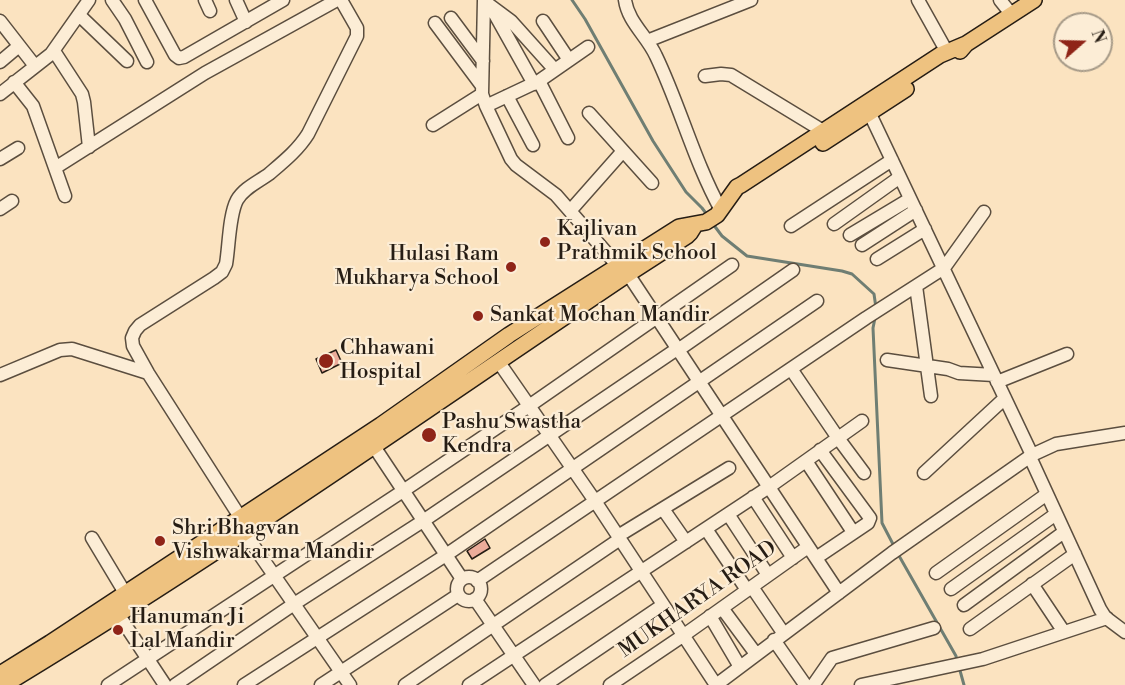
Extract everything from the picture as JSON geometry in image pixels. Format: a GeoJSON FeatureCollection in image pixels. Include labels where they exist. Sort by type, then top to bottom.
{"type":"FeatureCollection","features":[{"type":"Feature","properties":{"kind":"main road"},"geometry":{"type":"LineString","coordinates":[[0,674],[381,425],[509,335],[690,233],[747,191],[870,114],[944,64],[966,45],[1034,0]]}},
{"type":"Feature","properties":{"kind":"main road"},"geometry":{"type":"LineString","coordinates":[[713,215],[741,185],[947,52],[966,45]]}},
{"type":"Feature","properties":{"kind":"main road"},"geometry":{"type":"LineString","coordinates":[[4,685],[72,644],[244,532],[498,361],[623,270]]}},
{"type":"Feature","properties":{"kind":"street"},"geometry":{"type":"LineString","coordinates":[[0,94],[54,51],[89,0]]}},
{"type":"Feature","properties":{"kind":"street"},"geometry":{"type":"LineString","coordinates":[[112,0],[147,62]]}},
{"type":"Feature","properties":{"kind":"street"},"geometry":{"type":"LineString","coordinates":[[146,0],[175,55],[179,58],[283,0]]}},
{"type":"Feature","properties":{"kind":"street"},"geometry":{"type":"LineString","coordinates":[[236,0],[246,22]]}},
{"type":"Feature","properties":{"kind":"street"},"geometry":{"type":"LineString","coordinates":[[55,168],[205,73],[339,0],[357,28],[357,36],[302,144],[269,174],[243,192],[237,200],[233,209],[226,264],[222,272],[140,325],[132,338],[133,346],[148,373],[240,517]]}},
{"type":"Feature","properties":{"kind":"street"},"geometry":{"type":"LineString","coordinates":[[625,0],[629,16],[657,58],[707,184],[713,215]]}},
{"type":"Feature","properties":{"kind":"street"},"geometry":{"type":"LineString","coordinates":[[647,41],[751,0]]}},
{"type":"Feature","properties":{"kind":"street"},"geometry":{"type":"LineString","coordinates":[[918,0],[947,52]]}},
{"type":"Feature","properties":{"kind":"street"},"geometry":{"type":"LineString","coordinates":[[1000,0],[1012,15]]}},
{"type":"Feature","properties":{"kind":"street"},"geometry":{"type":"LineString","coordinates":[[483,96],[486,2]]}},
{"type":"Feature","properties":{"kind":"street"},"geometry":{"type":"LineString","coordinates":[[486,2],[511,21],[555,70]]}},
{"type":"Feature","properties":{"kind":"street"},"geometry":{"type":"LineString","coordinates":[[486,2],[537,82],[568,138]]}},
{"type":"Feature","properties":{"kind":"street"},"geometry":{"type":"LineString","coordinates":[[79,15],[127,62]]}},
{"type":"Feature","properties":{"kind":"street"},"geometry":{"type":"LineString","coordinates":[[451,18],[483,61]]}},
{"type":"Feature","properties":{"kind":"street"},"geometry":{"type":"LineString","coordinates":[[0,21],[35,66]]}},
{"type":"Feature","properties":{"kind":"street"},"geometry":{"type":"LineString","coordinates":[[543,21],[570,60]]}},
{"type":"Feature","properties":{"kind":"street"},"geometry":{"type":"LineString","coordinates":[[435,23],[483,96],[513,162],[556,195],[623,270],[839,593]]}},
{"type":"Feature","properties":{"kind":"street"},"geometry":{"type":"LineString","coordinates":[[0,62],[20,46]]}},
{"type":"Feature","properties":{"kind":"street"},"geometry":{"type":"LineString","coordinates":[[433,125],[483,96],[507,96],[537,82],[588,47]]}},
{"type":"Feature","properties":{"kind":"street"},"geometry":{"type":"LineString","coordinates":[[54,51],[82,94],[89,147]]}},
{"type":"Feature","properties":{"kind":"street"},"geometry":{"type":"LineString","coordinates":[[705,76],[731,75],[823,131]]}},
{"type":"Feature","properties":{"kind":"street"},"geometry":{"type":"LineString","coordinates":[[14,82],[33,106],[65,196]]}},
{"type":"Feature","properties":{"kind":"street"},"geometry":{"type":"LineString","coordinates":[[507,96],[533,145]]}},
{"type":"Feature","properties":{"kind":"street"},"geometry":{"type":"LineString","coordinates":[[589,113],[652,183]]}},
{"type":"Feature","properties":{"kind":"street"},"geometry":{"type":"LineString","coordinates":[[870,114],[996,378],[1100,609],[1125,633]]}},
{"type":"Feature","properties":{"kind":"street"},"geometry":{"type":"LineString","coordinates":[[0,159],[18,148]]}},
{"type":"Feature","properties":{"kind":"street"},"geometry":{"type":"LineString","coordinates":[[570,211],[623,151]]}},
{"type":"Feature","properties":{"kind":"street"},"geometry":{"type":"LineString","coordinates":[[791,226],[892,160]]}},
{"type":"Feature","properties":{"kind":"street"},"geometry":{"type":"LineString","coordinates":[[834,224],[900,177]]}},
{"type":"Feature","properties":{"kind":"street"},"geometry":{"type":"LineString","coordinates":[[0,209],[12,201]]}},
{"type":"Feature","properties":{"kind":"street"},"geometry":{"type":"LineString","coordinates":[[850,236],[913,205]]}},
{"type":"Feature","properties":{"kind":"street"},"geometry":{"type":"LineString","coordinates":[[861,244],[913,205]]}},
{"type":"Feature","properties":{"kind":"street"},"geometry":{"type":"LineString","coordinates":[[477,581],[866,318],[944,268],[984,212]]}},
{"type":"Feature","properties":{"kind":"street"},"geometry":{"type":"LineString","coordinates":[[877,259],[925,229]]}},
{"type":"Feature","properties":{"kind":"street"},"geometry":{"type":"LineString","coordinates":[[108,685],[403,491],[732,265]]}},
{"type":"Feature","properties":{"kind":"street"},"geometry":{"type":"LineString","coordinates":[[175,685],[294,604],[423,521],[794,270]]}},
{"type":"Feature","properties":{"kind":"street"},"geometry":{"type":"LineString","coordinates":[[916,286],[931,396]]}},
{"type":"Feature","properties":{"kind":"street"},"geometry":{"type":"LineString","coordinates":[[244,685],[446,555],[817,302]]}},
{"type":"Feature","properties":{"kind":"street"},"geometry":{"type":"LineString","coordinates":[[0,375],[68,348],[148,373]]}},
{"type":"Feature","properties":{"kind":"street"},"geometry":{"type":"LineString","coordinates":[[887,360],[928,370],[948,369],[959,374],[996,378],[1067,354]]}},
{"type":"Feature","properties":{"kind":"street"},"geometry":{"type":"LineString","coordinates":[[498,361],[595,501],[716,685],[897,550],[1031,456],[1056,444],[1125,433]]}},
{"type":"Feature","properties":{"kind":"street"},"geometry":{"type":"LineString","coordinates":[[791,369],[864,473]]}},
{"type":"Feature","properties":{"kind":"street"},"geometry":{"type":"LineString","coordinates":[[924,473],[1005,398]]}},
{"type":"Feature","properties":{"kind":"street"},"geometry":{"type":"LineString","coordinates":[[470,685],[769,487],[862,421]]}},
{"type":"Feature","properties":{"kind":"street"},"geometry":{"type":"LineString","coordinates":[[373,445],[462,579]]}},
{"type":"Feature","properties":{"kind":"street"},"geometry":{"type":"LineString","coordinates":[[816,558],[870,520],[869,515],[820,450]]}},
{"type":"Feature","properties":{"kind":"street"},"geometry":{"type":"LineString","coordinates":[[806,460],[853,532]]}},
{"type":"Feature","properties":{"kind":"street"},"geometry":{"type":"LineString","coordinates":[[405,685],[619,538],[729,468]]}},
{"type":"Feature","properties":{"kind":"street"},"geometry":{"type":"LineString","coordinates":[[936,573],[1047,494]]}},
{"type":"Feature","properties":{"kind":"street"},"geometry":{"type":"LineString","coordinates":[[753,497],[793,558]]}},
{"type":"Feature","properties":{"kind":"street"},"geometry":{"type":"LineString","coordinates":[[663,509],[686,542]]}},
{"type":"Feature","properties":{"kind":"street"},"geometry":{"type":"LineString","coordinates":[[728,514],[768,575]]}},
{"type":"Feature","properties":{"kind":"street"},"geometry":{"type":"LineString","coordinates":[[951,589],[1056,514]]}},
{"type":"Feature","properties":{"kind":"street"},"geometry":{"type":"LineString","coordinates":[[706,529],[750,588],[807,684]]}},
{"type":"Feature","properties":{"kind":"street"},"geometry":{"type":"LineString","coordinates":[[244,532],[350,685]]}},
{"type":"Feature","properties":{"kind":"street"},"geometry":{"type":"LineString","coordinates":[[964,605],[1064,532]]}},
{"type":"Feature","properties":{"kind":"street"},"geometry":{"type":"LineString","coordinates":[[92,537],[125,593]]}},
{"type":"Feature","properties":{"kind":"street","name":"MUKHARYA ROAD"},"geometry":{"type":"LineString","coordinates":[[610,685],[808,547]]}},
{"type":"Feature","properties":{"kind":"street"},"geometry":{"type":"LineString","coordinates":[[970,628],[1075,554]]}},
{"type":"Feature","properties":{"kind":"street"},"geometry":{"type":"LineString","coordinates":[[470,577],[480,584],[480,592],[476,599],[467,601],[458,595],[457,586],[462,579],[470,577]]}},
{"type":"Feature","properties":{"kind":"street"},"geometry":{"type":"LineString","coordinates":[[1032,584],[1064,632]]}},
{"type":"Feature","properties":{"kind":"street"},"geometry":{"type":"LineString","coordinates":[[321,685],[458,595]]}},
{"type":"Feature","properties":{"kind":"street"},"geometry":{"type":"LineString","coordinates":[[476,599],[534,685]]}},
{"type":"Feature","properties":{"kind":"street"},"geometry":{"type":"LineString","coordinates":[[545,685],[663,605]]}},
{"type":"Feature","properties":{"kind":"street"},"geometry":{"type":"LineString","coordinates":[[723,608],[756,654]]}},
{"type":"Feature","properties":{"kind":"street"},"geometry":{"type":"LineString","coordinates":[[118,614],[165,685]]}},
{"type":"Feature","properties":{"kind":"street"},"geometry":{"type":"LineString","coordinates":[[710,616],[740,667]]}},
{"type":"Feature","properties":{"kind":"street"},"geometry":{"type":"LineString","coordinates":[[861,685],[884,683],[953,664],[983,659],[1107,618]]}},
{"type":"Feature","properties":{"kind":"street"},"geometry":{"type":"LineString","coordinates":[[807,684],[835,657],[934,628]]}},
{"type":"Feature","properties":{"kind":"street"},"geometry":{"type":"LineString","coordinates":[[807,684],[827,685]]}},
{"type":"Feature","properties":{"kind":"building"},"geometry":{"type":"Polygon","coordinates":[[[336,350],[342,363],[322,373],[316,359],[336,350]]]}},
{"type":"Feature","properties":{"kind":"building"},"geometry":{"type":"Polygon","coordinates":[[[485,539],[490,548],[472,559],[467,551],[485,539]]]}},
{"type":"Feature","properties":{"kind":"waterway"},"geometry":{"type":"LineString","coordinates":[[572,0],[585,19],[653,141],[686,192],[708,216]]}},
{"type":"Feature","properties":{"kind":"waterway"},"geometry":{"type":"LineString","coordinates":[[713,224],[722,236],[747,256],[852,274],[874,294],[876,308]]}},
{"type":"Feature","properties":{"kind":"waterway"},"geometry":{"type":"LineString","coordinates":[[875,318],[873,328],[882,523],[895,548]]}},
{"type":"Feature","properties":{"kind":"waterway"},"geometry":{"type":"LineString","coordinates":[[898,554],[957,661]]}},
{"type":"Feature","properties":{"kind":"waterway"},"geometry":{"type":"LineString","coordinates":[[959,667],[964,685]]}},
{"type":"Feature","properties":{"kind":"place","name":"Kajlivan Prathmik School"},"geometry":{"type":"Point","coordinates":[545,242]}},
{"type":"Feature","properties":{"kind":"place","name":"Hulasi Ram Mukharya School"},"geometry":{"type":"Point","coordinates":[511,267]}},
{"type":"Feature","properties":{"kind":"place","name":"Sankat Mochan Mandir"},"geometry":{"type":"Point","coordinates":[478,316]}},
{"type":"Feature","properties":{"kind":"place","name":"Chhawani Hospital"},"geometry":{"type":"Point","coordinates":[326,361]}},
{"type":"Feature","properties":{"kind":"place","name":"Pashu Swastha Kendra"},"geometry":{"type":"Point","coordinates":[429,435]}},
{"type":"Feature","properties":{"kind":"place","name":"Shri Bhagvan Vishwakarma Mandir"},"geometry":{"type":"Point","coordinates":[160,541]}},
{"type":"Feature","properties":{"kind":"place","name":"Hanuman Ji Lal Mandir"},"geometry":{"type":"Point","coordinates":[118,630]}}]}
